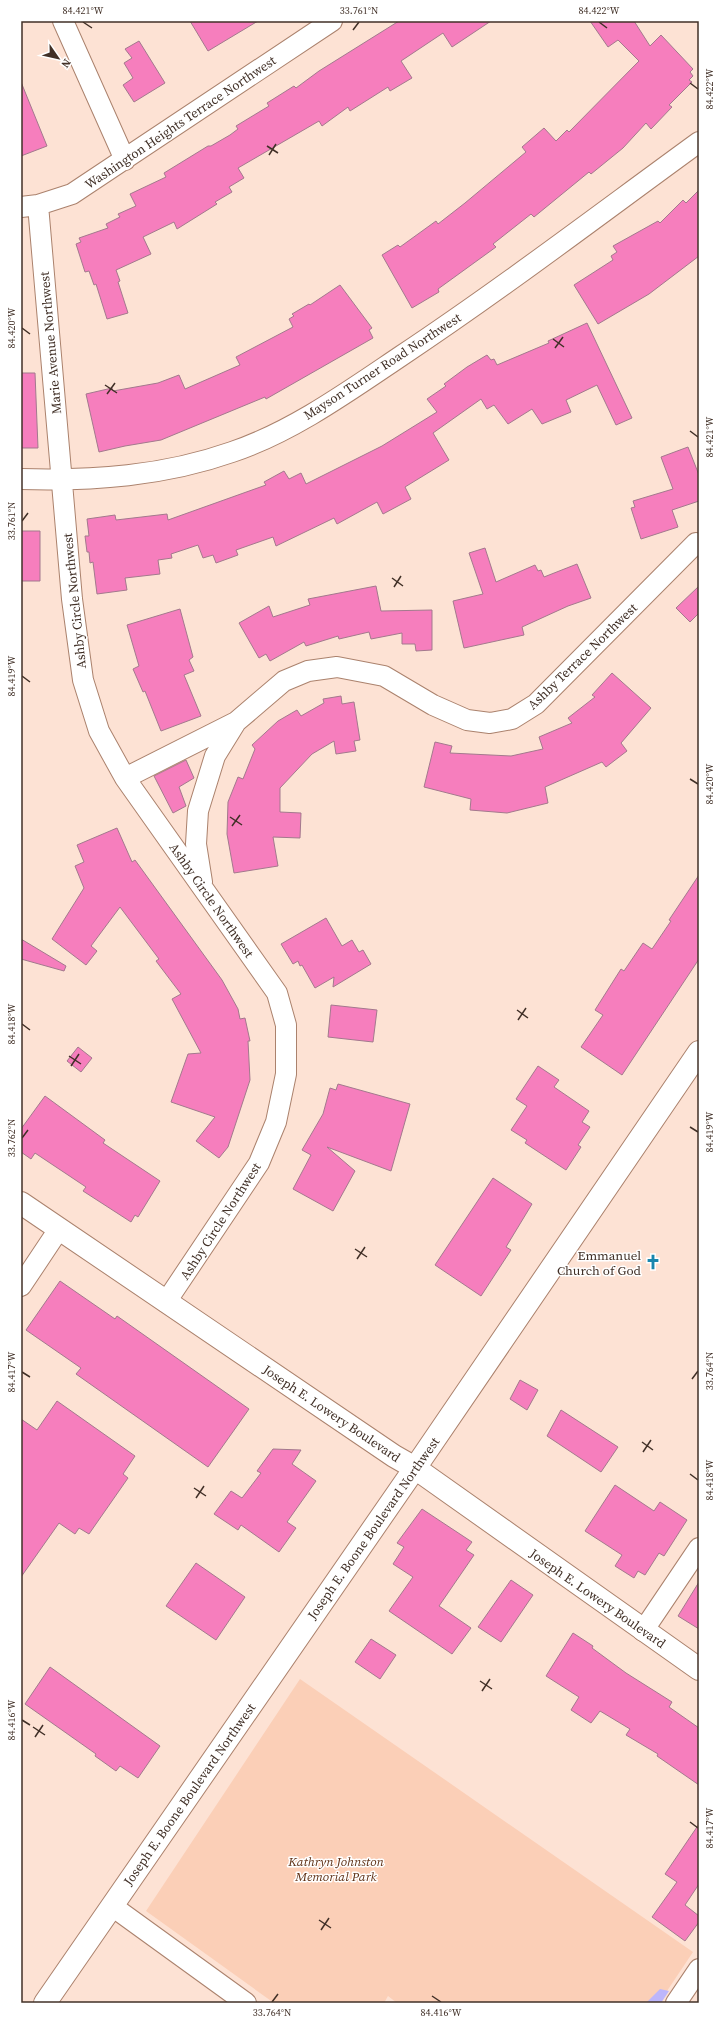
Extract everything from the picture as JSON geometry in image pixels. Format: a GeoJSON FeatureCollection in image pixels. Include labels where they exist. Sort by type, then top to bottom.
{"type":"FeatureCollection","features":[{"type":"Feature","properties":{"kind":"main road","name":"Joseph E. Boone Boulevard Northwest"},"geometry":{"type":"LineString","coordinates":[[45,2003],[415,1468],[699,1052]]}},
{"type":"Feature","properties":{"kind":"main road","name":"Joseph E. Lowery Boulevard"},"geometry":{"type":"LineString","coordinates":[[21,1203],[394,1456],[415,1468],[643,1631],[699,1669]]}},
{"type":"Feature","properties":{"kind":"street"},"geometry":{"type":"LineString","coordinates":[[63,21],[125,160]]}},
{"type":"Feature","properties":{"kind":"street","name":"Washington Heights Terrace Northwest"},"geometry":{"type":"LineString","coordinates":[[29,206],[72,194],[332,21]]}},
{"type":"Feature","properties":{"kind":"street","name":"Mayson Turner Road Northwest"},"geometry":{"type":"LineString","coordinates":[[21,479],[62,480],[136,475],[183,467],[234,452],[282,430],[351,390],[446,326],[696,150]]}},
{"type":"Feature","properties":{"kind":"street","name":"Marie Avenue Northwest"},"geometry":{"type":"LineString","coordinates":[[29,206],[62,480]]}},
{"type":"Feature","properties":{"kind":"street","name":"Ashby Circle Northwest"},"geometry":{"type":"LineString","coordinates":[[62,480],[72,599],[83,680],[99,731],[125,778],[277,993],[286,1025],[286,1074],[276,1122],[259,1163],[166,1302]]}},
{"type":"Feature","properties":{"kind":"street","name":"Ashby Terrace Northwest"},"geometry":{"type":"LineString","coordinates":[[125,778],[236,722],[284,681],[308,671],[337,667],[384,676],[433,706],[467,720],[490,723],[512,719],[536,704],[696,543]]}},
{"type":"Feature","properties":{"kind":"street","name":"Ashby Terrace Northwest"},"geometry":{"type":"LineString","coordinates":[[202,886],[196,844],[198,811],[215,756],[236,722]]}},
{"type":"Feature","properties":{"kind":"street"},"geometry":{"type":"LineString","coordinates":[[21,1286],[59,1229]]}},
{"type":"Feature","properties":{"kind":"street"},"geometry":{"type":"LineString","coordinates":[[643,1631],[699,1548]]}},
{"type":"Feature","properties":{"kind":"street"},"geometry":{"type":"LineString","coordinates":[[112,1906],[246,2003]]}},
{"type":"Feature","properties":{"kind":"street"},"geometry":{"type":"LineString","coordinates":[[683,2000],[699,1969]]}},
{"type":"Feature","properties":{"kind":"green space","name":"Kathryn Johnston Memorial Park"},"geometry":{"type":"Polygon","coordinates":[[[300,1679],[693,1952],[659,2003],[397,2003],[388,1996],[384,2003],[274,2003],[146,1911],[300,1679]]]}},
{"type":"Feature","properties":{"kind":"shaded area"},"geometry":{"type":"Polygon","coordinates":[[[660,1989],[669,1991],[661,2003],[646,2003],[660,1989]]]}},
{"type":"Feature","properties":{"kind":"building"},"geometry":{"type":"Polygon","coordinates":[[[190,21],[258,21],[208,51],[190,21]]]}},
{"type":"Feature","properties":{"kind":"building"},"geometry":{"type":"Polygon","coordinates":[[[399,21],[491,21],[452,47],[443,33],[401,61],[412,78],[390,91],[388,87],[350,111],[348,107],[322,126],[319,121],[238,168],[244,178],[229,187],[232,192],[215,202],[217,204],[177,229],[174,222],[143,237],[151,254],[116,270],[120,281],[118,282],[128,313],[107,319],[96,284],[94,285],[89,271],[85,272],[76,244],[81,242],[79,238],[108,228],[106,224],[120,217],[118,214],[136,206],[130,194],[166,177],[164,173],[208,146],[211,146],[230,135],[238,129],[236,126],[269,106],[267,103],[294,86],[296,88],[319,71],[399,21]]]}},
{"type":"Feature","properties":{"kind":"building"},"geometry":{"type":"Polygon","coordinates":[[[590,21],[634,21],[650,46],[661,35],[693,69],[690,72],[693,76],[689,80],[692,82],[669,105],[672,107],[651,129],[646,123],[623,148],[591,174],[589,172],[534,217],[531,214],[493,244],[496,247],[438,289],[439,292],[412,308],[382,255],[398,245],[400,247],[436,221],[438,224],[465,203],[526,152],[522,147],[544,128],[556,141],[567,130],[569,132],[639,61],[618,40],[608,47],[590,21]]]}},
{"type":"Feature","properties":{"kind":"building"},"geometry":{"type":"Polygon","coordinates":[[[139,41],[165,83],[134,102],[123,85],[133,78],[124,63],[132,58],[125,49],[139,41]]]}},
{"type":"Feature","properties":{"kind":"building"},"geometry":{"type":"Polygon","coordinates":[[[21,82],[47,146],[21,156],[21,82]]]}},
{"type":"Feature","properties":{"kind":"building"},"geometry":{"type":"Polygon","coordinates":[[[699,190],[699,256],[649,294],[598,324],[574,285],[613,260],[611,256],[617,252],[613,246],[658,221],[660,223],[683,200],[686,203],[699,190]]]}},
{"type":"Feature","properties":{"kind":"building"},"geometry":{"type":"Polygon","coordinates":[[[340,285],[372,328],[369,330],[373,338],[266,399],[265,397],[161,440],[99,452],[86,394],[112,388],[113,391],[158,383],[179,375],[185,389],[240,365],[236,357],[293,327],[289,319],[294,316],[292,314],[309,304],[310,305],[340,285]]]}},
{"type":"Feature","properties":{"kind":"building"},"geometry":{"type":"Polygon","coordinates":[[[587,323],[632,418],[616,425],[597,385],[566,400],[571,412],[542,424],[532,409],[508,424],[494,405],[487,409],[481,399],[433,433],[449,460],[405,487],[411,499],[383,514],[377,502],[337,524],[334,518],[276,546],[273,537],[236,550],[238,555],[216,563],[213,555],[203,558],[198,545],[171,554],[172,558],[158,560],[160,574],[125,578],[127,590],[97,594],[93,562],[90,563],[89,552],[87,552],[85,536],[89,536],[87,519],[115,515],[116,520],[167,514],[168,520],[266,485],[264,482],[284,471],[289,479],[301,473],[306,484],[382,446],[437,412],[427,399],[446,386],[444,384],[467,367],[487,355],[491,360],[494,359],[497,365],[549,343],[548,341],[587,323]]]}},
{"type":"Feature","properties":{"kind":"building"},"geometry":{"type":"Polygon","coordinates":[[[21,373],[35,373],[38,448],[21,448],[21,373]]]}},
{"type":"Feature","properties":{"kind":"building"},"geometry":{"type":"Polygon","coordinates":[[[688,447],[699,475],[699,501],[672,510],[678,527],[641,539],[631,508],[635,507],[633,501],[673,489],[661,457],[688,447]]]}},
{"type":"Feature","properties":{"kind":"building"},"geometry":{"type":"Polygon","coordinates":[[[21,531],[40,531],[40,581],[21,581],[21,531]]]}},
{"type":"Feature","properties":{"kind":"building"},"geometry":{"type":"Polygon","coordinates":[[[485,548],[496,582],[535,565],[538,571],[541,570],[544,577],[577,564],[591,598],[568,606],[522,627],[524,635],[464,648],[453,601],[483,594],[469,553],[485,548]]]}},
{"type":"Feature","properties":{"kind":"building"},"geometry":{"type":"Polygon","coordinates":[[[376,586],[381,611],[432,610],[432,650],[416,651],[415,644],[402,644],[402,633],[371,639],[369,632],[339,639],[338,636],[306,646],[304,642],[270,661],[266,654],[259,658],[239,623],[269,606],[273,617],[310,605],[308,599],[376,586]]]}},
{"type":"Feature","properties":{"kind":"building"},"geometry":{"type":"Polygon","coordinates":[[[699,586],[699,613],[690,622],[676,608],[699,586]]]}},
{"type":"Feature","properties":{"kind":"building"},"geometry":{"type":"Polygon","coordinates":[[[180,609],[193,657],[189,660],[194,671],[184,675],[201,716],[161,731],[145,691],[143,692],[133,669],[139,666],[127,625],[180,609]]]}},
{"type":"Feature","properties":{"kind":"building"},"geometry":{"type":"Polygon","coordinates":[[[612,673],[651,708],[621,743],[627,751],[606,767],[602,762],[545,787],[548,803],[507,813],[470,810],[471,799],[424,787],[435,742],[452,746],[450,753],[511,756],[543,749],[539,737],[572,723],[568,718],[595,697],[592,695],[612,673]]]}},
{"type":"Feature","properties":{"kind":"building"},"geometry":{"type":"Polygon","coordinates":[[[341,696],[342,704],[354,702],[360,740],[354,741],[356,751],[336,754],[334,741],[312,754],[280,788],[280,812],[301,813],[300,838],[273,837],[278,866],[234,873],[227,834],[228,802],[238,777],[243,779],[255,749],[252,745],[278,721],[297,710],[301,716],[324,703],[323,699],[341,696]]]}},
{"type":"Feature","properties":{"kind":"building"},"geometry":{"type":"Polygon","coordinates":[[[186,760],[194,778],[179,787],[186,806],[173,813],[154,776],[186,760]]]}},
{"type":"Feature","properties":{"kind":"building"},"geometry":{"type":"Polygon","coordinates":[[[117,828],[132,862],[135,860],[222,980],[238,1009],[240,1019],[245,1018],[250,1041],[248,1041],[250,1080],[228,1147],[219,1158],[196,1141],[215,1117],[171,1102],[188,1054],[201,1053],[172,999],[181,994],[156,961],[159,959],[120,907],[91,946],[97,951],[86,965],[52,939],[84,888],[75,866],[84,862],[77,845],[117,828]]]}},
{"type":"Feature","properties":{"kind":"building"},"geometry":{"type":"Polygon","coordinates":[[[699,875],[699,959],[622,1075],[581,1047],[603,1015],[595,1010],[621,969],[624,971],[643,943],[652,949],[699,875]]]}},
{"type":"Feature","properties":{"kind":"building"},"geometry":{"type":"Polygon","coordinates":[[[326,918],[342,946],[352,940],[359,952],[363,950],[371,964],[333,987],[334,977],[315,988],[302,965],[300,966],[298,961],[293,964],[281,944],[326,918]]]}},
{"type":"Feature","properties":{"kind":"building"},"geometry":{"type":"Polygon","coordinates":[[[21,939],[66,966],[64,971],[21,959],[21,939]]]}},
{"type":"Feature","properties":{"kind":"building"},"geometry":{"type":"Polygon","coordinates":[[[331,1005],[377,1010],[373,1042],[328,1037],[331,1005]]]}},
{"type":"Feature","properties":{"kind":"building"},"geometry":{"type":"Polygon","coordinates":[[[78,1047],[92,1058],[81,1072],[67,1061],[78,1047]]]}},
{"type":"Feature","properties":{"kind":"building"},"geometry":{"type":"Polygon","coordinates":[[[538,1066],[559,1080],[554,1087],[589,1111],[582,1122],[590,1127],[578,1145],[581,1147],[566,1170],[525,1143],[527,1140],[511,1130],[527,1106],[516,1099],[538,1066]]]}},
{"type":"Feature","properties":{"kind":"building"},"geometry":{"type":"Polygon","coordinates":[[[338,1084],[410,1104],[391,1171],[327,1147],[355,1171],[333,1211],[293,1189],[311,1155],[302,1150],[323,1114],[330,1088],[336,1090],[338,1084]]]}},
{"type":"Feature","properties":{"kind":"building"},"geometry":{"type":"Polygon","coordinates":[[[45,1096],[105,1140],[103,1143],[160,1181],[138,1217],[135,1215],[131,1222],[83,1191],[86,1187],[35,1153],[31,1159],[21,1152],[21,1129],[45,1096]]]}},
{"type":"Feature","properties":{"kind":"building"},"geometry":{"type":"Polygon","coordinates":[[[493,1178],[532,1204],[506,1247],[511,1250],[481,1296],[435,1265],[493,1178]]]}},
{"type":"Feature","properties":{"kind":"building"},"geometry":{"type":"Polygon","coordinates":[[[60,1281],[115,1319],[117,1316],[249,1409],[208,1467],[76,1374],[81,1368],[26,1330],[60,1281]]]}},
{"type":"Feature","properties":{"kind":"building"},"geometry":{"type":"Polygon","coordinates":[[[520,1380],[538,1390],[527,1410],[510,1399],[520,1380]]]}},
{"type":"Feature","properties":{"kind":"building"},"geometry":{"type":"Polygon","coordinates":[[[57,1401],[135,1456],[123,1474],[128,1478],[89,1534],[79,1528],[75,1534],[59,1523],[21,1577],[21,1419],[37,1430],[57,1401]]]}},
{"type":"Feature","properties":{"kind":"building"},"geometry":{"type":"Polygon","coordinates":[[[561,1410],[618,1447],[601,1472],[547,1436],[561,1410]]]}},
{"type":"Feature","properties":{"kind":"building"},"geometry":{"type":"Polygon","coordinates":[[[273,1449],[301,1450],[292,1464],[316,1481],[287,1522],[296,1528],[279,1552],[241,1525],[238,1530],[214,1514],[231,1491],[242,1498],[261,1473],[257,1471],[273,1449]]]}},
{"type":"Feature","properties":{"kind":"building"},"geometry":{"type":"Polygon","coordinates":[[[615,1485],[654,1511],[660,1502],[687,1520],[664,1556],[659,1553],[645,1575],[638,1571],[634,1578],[615,1566],[622,1555],[585,1531],[615,1485]]]}},
{"type":"Feature","properties":{"kind":"building"},"geometry":{"type":"Polygon","coordinates":[[[422,1509],[472,1542],[466,1550],[474,1555],[439,1606],[471,1628],[452,1654],[389,1611],[413,1577],[393,1564],[404,1547],[397,1543],[422,1509]]]}},
{"type":"Feature","properties":{"kind":"building"},"geometry":{"type":"Polygon","coordinates":[[[196,1563],[245,1597],[216,1640],[166,1606],[196,1563]]]}},
{"type":"Feature","properties":{"kind":"building"},"geometry":{"type":"Polygon","coordinates":[[[511,1580],[533,1595],[501,1642],[478,1627],[511,1580]]]}},
{"type":"Feature","properties":{"kind":"building"},"geometry":{"type":"Polygon","coordinates":[[[699,1582],[699,1629],[678,1616],[699,1582]]]}},
{"type":"Feature","properties":{"kind":"building"},"geometry":{"type":"Polygon","coordinates":[[[573,1633],[593,1646],[592,1648],[626,1673],[672,1702],[669,1707],[699,1728],[699,1785],[657,1756],[658,1754],[626,1735],[630,1729],[600,1711],[591,1723],[571,1710],[579,1697],[546,1676],[573,1633]]]}},
{"type":"Feature","properties":{"kind":"building"},"geometry":{"type":"Polygon","coordinates":[[[371,1639],[396,1655],[380,1679],[355,1662],[371,1639]]]}},
{"type":"Feature","properties":{"kind":"building"},"geometry":{"type":"Polygon","coordinates":[[[50,1667],[160,1746],[138,1778],[120,1766],[116,1771],[95,1756],[96,1754],[25,1704],[50,1667]]]}},
{"type":"Feature","properties":{"kind":"building"},"geometry":{"type":"Polygon","coordinates":[[[699,1824],[699,1884],[685,1905],[699,1916],[699,1922],[685,1941],[652,1917],[677,1882],[665,1874],[699,1824]]]}},
{"type":"Feature","properties":{"kind":"place","name":"Emmanuel Church of God"},"geometry":{"type":"Point","coordinates":[653,1262]}}]}
